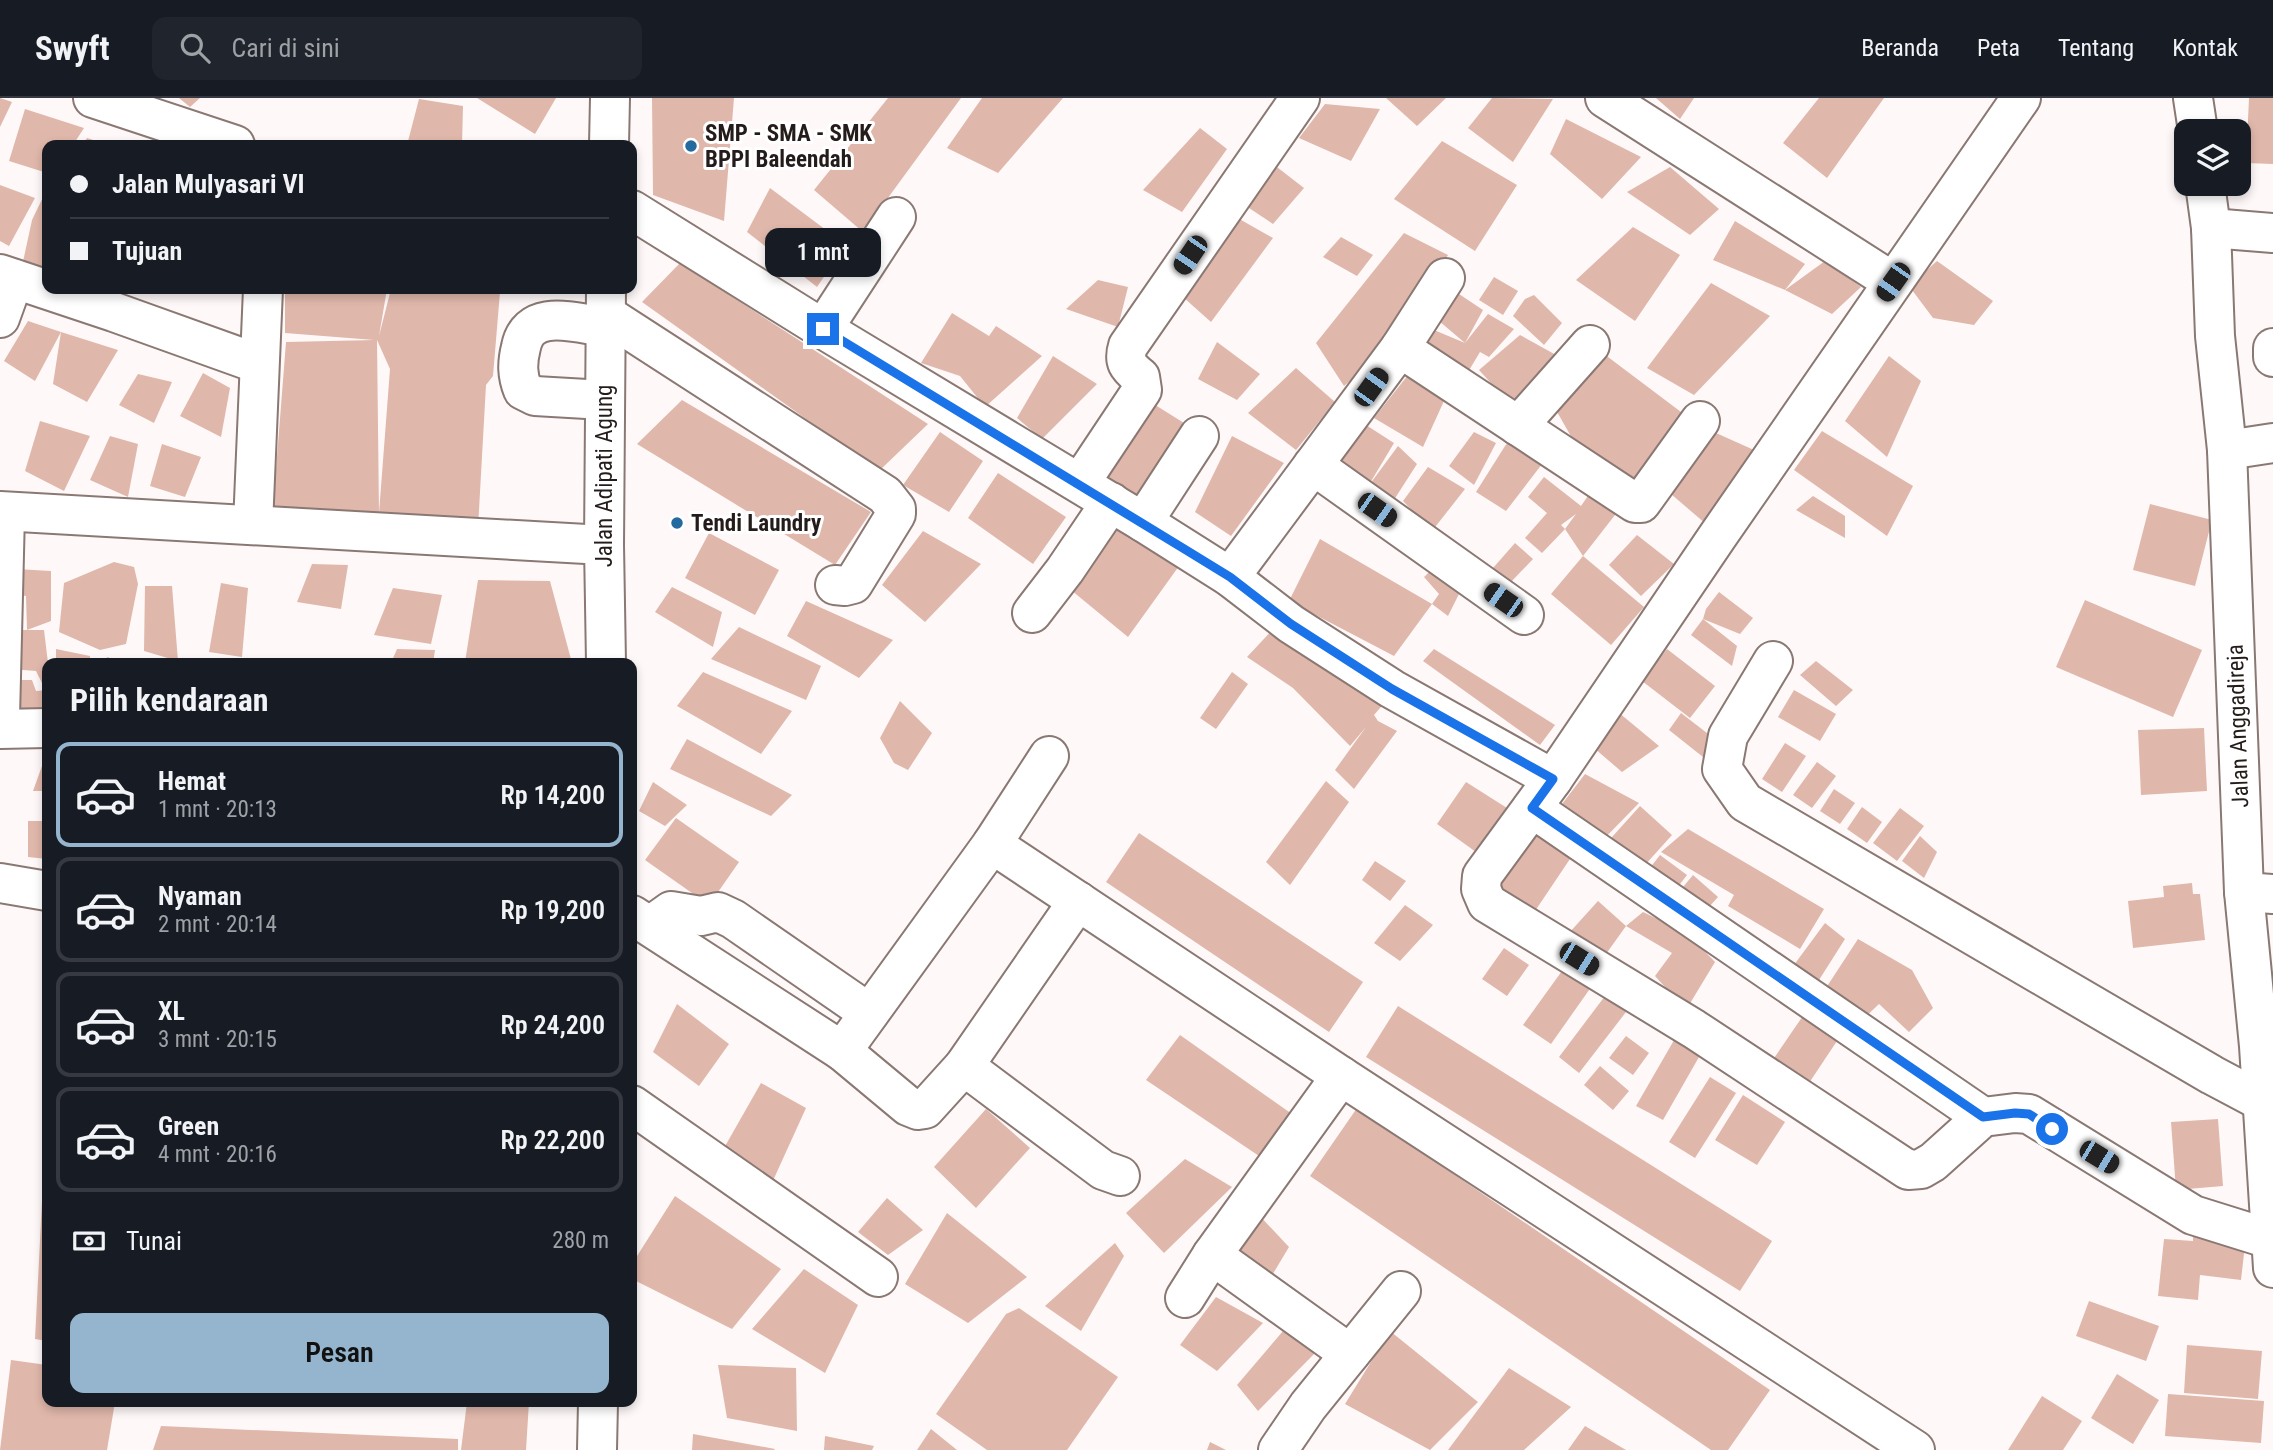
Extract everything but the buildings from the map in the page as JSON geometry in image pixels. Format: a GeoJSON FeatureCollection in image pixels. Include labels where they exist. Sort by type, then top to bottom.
{"type":"FeatureCollection","features":[{"type":"Feature","properties":{"kind":"street"},"geometry":{"type":"LineString","coordinates":[[93,98],[181,136],[205,140]]}},
{"type":"Feature","properties":{"kind":"street"},"geometry":{"type":"LineString","coordinates":[[609,140],[610,98]]}},
{"type":"Feature","properties":{"kind":"street"},"geometry":{"type":"LineString","coordinates":[[1032,613],[1095,493],[1142,390],[1140,377],[1127,366],[1125,360],[1128,346],[1300,98]]}},
{"type":"Feature","properties":{"kind":"street"},"geometry":{"type":"LineString","coordinates":[[1605,98],[1893,282]]}},
{"type":"Feature","properties":{"kind":"street"},"geometry":{"type":"LineString","coordinates":[[2021,98],[1543,794],[1482,876],[1481,889],[1487,903],[1693,1029],[1908,1170],[1921,1169],[1933,1162],[1993,1116],[2029,1114],[2193,1214],[2272,1250]]}},
{"type":"Feature","properties":{"kind":"street"},"geometry":{"type":"LineString","coordinates":[[2193,98],[2196,119]]}},
{"type":"Feature","properties":{"kind":"street","name":"Jalan Anggadireja"},"geometry":{"type":"LineString","coordinates":[[2207,196],[2258,893],[2266,1045],[2261,1101],[2272,1250]]}},
{"type":"Feature","properties":{"kind":"street"},"geometry":{"type":"LineString","coordinates":[[637,213],[1230,577],[1291,624],[1392,689],[1543,794],[1993,1116]]}},
{"type":"Feature","properties":{"kind":"street"},"geometry":{"type":"LineString","coordinates":[[823,329],[895,217]]}},
{"type":"Feature","properties":{"kind":"street"},"geometry":{"type":"LineString","coordinates":[[2211,228],[2273,233]]}},
{"type":"Feature","properties":{"kind":"street"},"geometry":{"type":"LineString","coordinates":[[0,317],[7,277],[42,288]]}},
{"type":"Feature","properties":{"kind":"street"},"geometry":{"type":"LineString","coordinates":[[1230,577],[1400,348],[1445,278]]}},
{"type":"Feature","properties":{"kind":"street"},"geometry":{"type":"LineString","coordinates":[[59,294],[259,364]]}},
{"type":"Feature","properties":{"kind":"street"},"geometry":{"type":"LineString","coordinates":[[253,525],[263,294]]}},
{"type":"Feature","properties":{"kind":"street"},"geometry":{"type":"LineString","coordinates":[[604,400],[535,396],[523,390],[517,375],[523,334],[535,323],[605,310],[885,495],[896,514],[853,584],[840,585]]}},
{"type":"Feature","properties":{"kind":"street","name":"Jalan Adipati Agung"},"geometry":{"type":"LineString","coordinates":[[605,310],[606,658]]}},
{"type":"Feature","properties":{"kind":"street"},"geometry":{"type":"LineString","coordinates":[[1518,426],[1590,345]]}},
{"type":"Feature","properties":{"kind":"street"},"geometry":{"type":"LineString","coordinates":[[1400,348],[1627,500],[1641,503],[1700,421]]}},
{"type":"Feature","properties":{"kind":"street"},"geometry":{"type":"LineString","coordinates":[[2273,348],[2273,357]]}},
{"type":"Feature","properties":{"kind":"street"},"geometry":{"type":"LineString","coordinates":[[1143,522],[1199,436]]}},
{"type":"Feature","properties":{"kind":"street"},"geometry":{"type":"LineString","coordinates":[[2227,450],[2273,443]]}},
{"type":"Feature","properties":{"kind":"street"},"geometry":{"type":"LineString","coordinates":[[1313,465],[1524,615]]}},
{"type":"Feature","properties":{"kind":"street"},"geometry":{"type":"LineString","coordinates":[[0,717],[3,512],[604,545]]}},
{"type":"Feature","properties":{"kind":"street"},"geometry":{"type":"LineString","coordinates":[[1773,661],[1728,736],[1722,769],[1745,802],[2261,1101]]}},
{"type":"Feature","properties":{"kind":"street"},"geometry":{"type":"LineString","coordinates":[[0,729],[42,728]]}},
{"type":"Feature","properties":{"kind":"street"},"geometry":{"type":"LineString","coordinates":[[842,1051],[992,844],[1049,756]]}},
{"type":"Feature","properties":{"kind":"street"},"geometry":{"type":"LineString","coordinates":[[992,844],[1341,1076],[1916,1450]]}},
{"type":"Feature","properties":{"kind":"street"},"geometry":{"type":"LineString","coordinates":[[0,883],[42,890]]}},
{"type":"Feature","properties":{"kind":"street"},"geometry":{"type":"LineString","coordinates":[[641,921],[842,1051],[908,1106],[918,1110],[925,1109],[964,1066],[1078,901]]}},
{"type":"Feature","properties":{"kind":"street"},"geometry":{"type":"LineString","coordinates":[[641,921],[671,911],[701,916],[718,912],[733,919],[869,1013]]}},
{"type":"Feature","properties":{"kind":"street"},"geometry":{"type":"LineString","coordinates":[[964,1066],[1103,1170],[1120,1176]]}},
{"type":"Feature","properties":{"kind":"street"},"geometry":{"type":"LineString","coordinates":[[1185,1298],[1212,1255],[1341,1076]]}},
{"type":"Feature","properties":{"kind":"street"},"geometry":{"type":"LineString","coordinates":[[637,1108],[878,1277]]}},
{"type":"Feature","properties":{"kind":"street"},"geometry":{"type":"LineString","coordinates":[[1212,1255],[1350,1354]]}},
{"type":"Feature","properties":{"kind":"street"},"geometry":{"type":"LineString","coordinates":[[1278,1450],[1308,1406],[1401,1291]]}},
{"type":"Feature","properties":{"kind":"street"},"geometry":{"type":"LineString","coordinates":[[597,1450],[598,1407]]}},
{"type":"Feature","properties":{"kind":"place","name":"SMP - SMA - SMK BPPI Baleendah"},"geometry":{"type":"Point","coordinates":[691,146]}},
{"type":"Feature","properties":{"kind":"place","name":"Tendi Laundry"},"geometry":{"type":"Point","coordinates":[677,523]}},
{"type":"Feature","properties":{"kind":"route"},"geometry":{"type":"LineString","coordinates":[[823,329],[1080,483],[1230,577],[1291,624],[1392,689],[1553,779],[1532,808],[1983,1117],[2029,1114],[2052,1129]]}}]}
